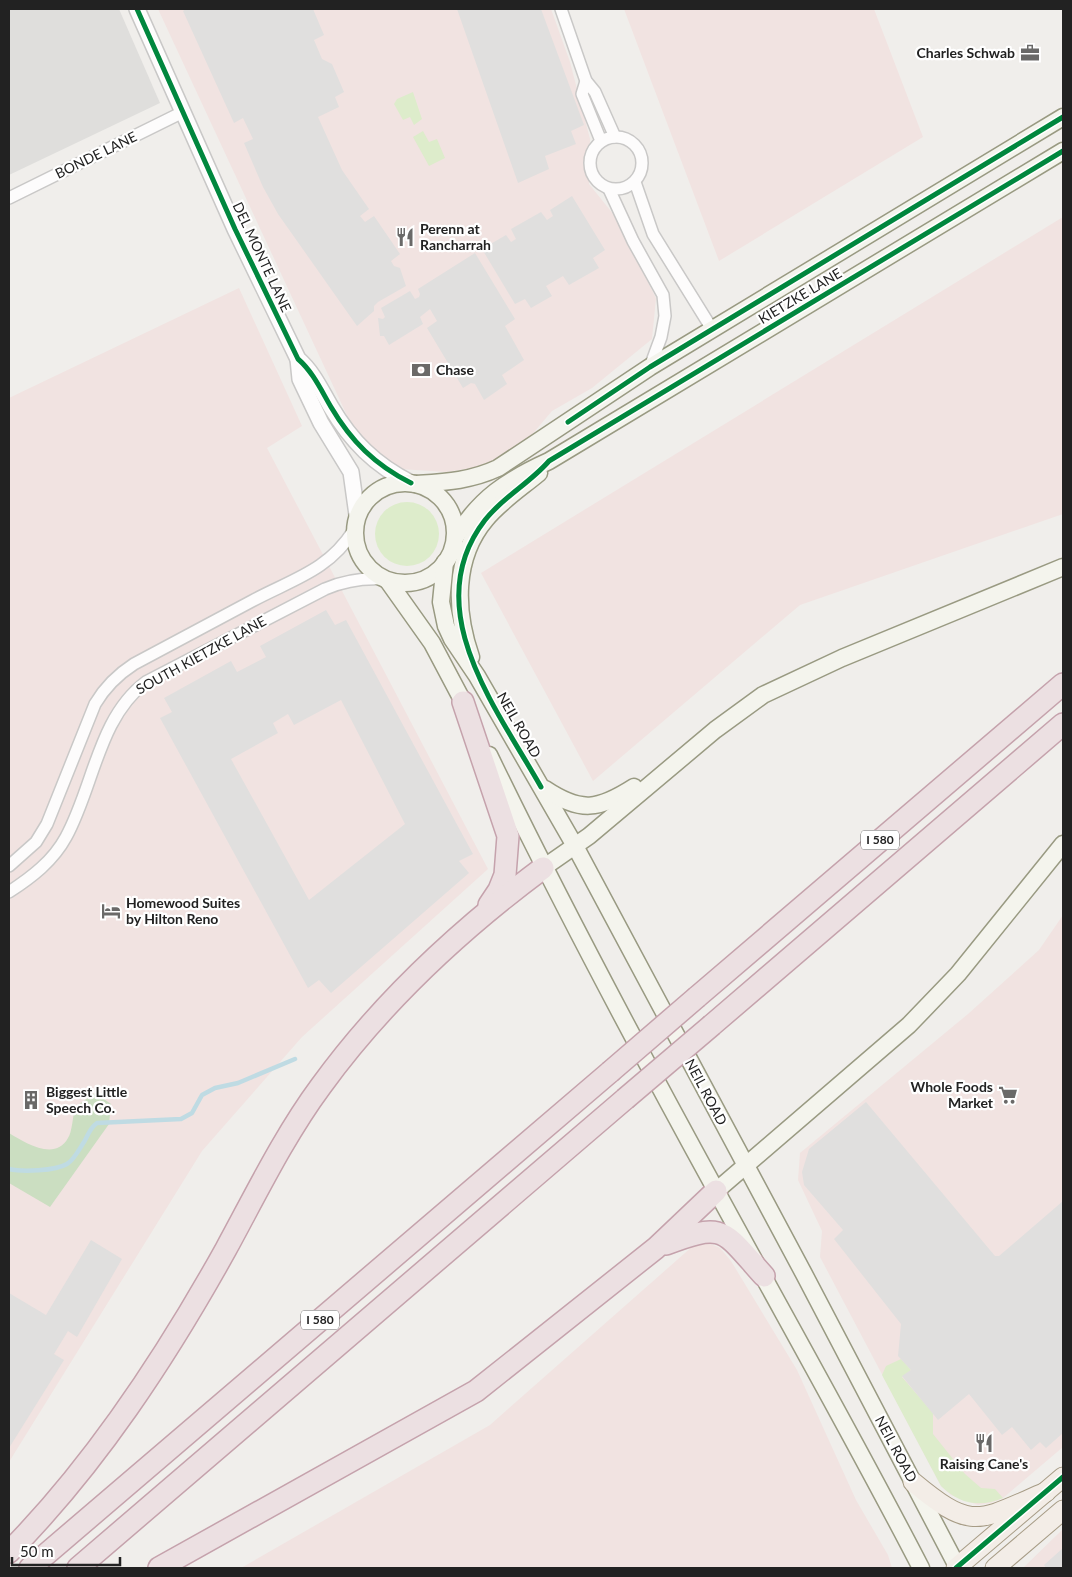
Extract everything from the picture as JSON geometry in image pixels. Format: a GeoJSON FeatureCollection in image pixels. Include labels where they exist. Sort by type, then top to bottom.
{"type":"FeatureCollection","features":[{"type":"Feature","properties":{"kind":"highway","name":"I 580"},"geometry":{"type":"LineString","coordinates":[[30,1568],[1063,684]]}},
{"type":"Feature","properties":{"kind":"highway"},"geometry":{"type":"LineString","coordinates":[[463,702],[508,836],[505,875],[499,890],[483,916]]}},
{"type":"Feature","properties":{"kind":"highway","name":"I 580"},"geometry":{"type":"LineString","coordinates":[[78,1568],[1063,724]]}},
{"type":"Feature","properties":{"kind":"highway"},"geometry":{"type":"LineString","coordinates":[[9,1552],[72,1481],[139,1391],[173,1339],[295,1124],[320,1086],[386,1007],[483,916],[544,868]]}},
{"type":"Feature","properties":{"kind":"highway"},"geometry":{"type":"LineString","coordinates":[[159,1568],[476,1392],[656,1248],[716,1191]]}},
{"type":"Feature","properties":{"kind":"highway"},"geometry":{"type":"LineString","coordinates":[[656,1248],[697,1232],[717,1231],[734,1242],[764,1276]]}},
{"type":"Feature","properties":{"kind":"main road","name":"KIETZKE LANE"},"geometry":{"type":"LineString","coordinates":[[413,483],[473,479],[498,468],[650,367],[1063,117]]}},
{"type":"Feature","properties":{"kind":"main road","name":"KIETZKE LANE"},"geometry":{"type":"LineString","coordinates":[[455,538],[467,518],[482,501],[512,479],[549,462],[1063,151]]}},
{"type":"Feature","properties":{"kind":"main road"},"geometry":{"type":"LineString","coordinates":[[477,676],[461,624],[459,591],[467,552],[485,520],[497,506],[539,473],[549,462]]}},
{"type":"Feature","properties":{"kind":"main road"},"geometry":{"type":"LineString","coordinates":[[385,580],[411,583],[428,578],[446,562],[451,553],[455,538],[454,521],[447,506],[436,494],[413,483],[392,484],[377,491],[366,500],[356,522],[356,546],[362,560],[385,580],[432,643],[544,868],[716,1191],[854,1438],[921,1568]]}},
{"type":"Feature","properties":{"kind":"main road","name":"NEIL ROAD"},"geometry":{"type":"LineString","coordinates":[[446,562],[441,602],[446,626],[575,846],[957,1568]]}},
{"type":"Feature","properties":{"kind":"main road"},"geometry":{"type":"LineString","coordinates":[[544,868],[575,846],[740,711],[788,682],[1063,567]]}},
{"type":"Feature","properties":{"kind":"main road"},"geometry":{"type":"LineString","coordinates":[[541,786],[566,803],[578,806],[604,803],[678,761]]}},
{"type":"Feature","properties":{"kind":"main road"},"geometry":{"type":"LineString","coordinates":[[716,1191],[909,1025],[937,998],[1063,844]]}},
{"type":"Feature","properties":{"kind":"main road"},"geometry":{"type":"LineString","coordinates":[[957,1568],[1063,1477]]}},
{"type":"Feature","properties":{"kind":"main road"},"geometry":{"type":"LineString","coordinates":[[913,1482],[951,1511],[975,1518],[990,1516],[1046,1492]]}},
{"type":"Feature","properties":{"kind":"main road"},"geometry":{"type":"LineString","coordinates":[[995,1568],[1063,1510]]}},
{"type":"Feature","properties":{"kind":"street","name":"DEL MONTE LANE"},"geometry":{"type":"LineString","coordinates":[[137,9],[235,228],[298,360],[312,374],[341,423],[361,449],[381,466],[413,483]]}},
{"type":"Feature","properties":{"kind":"street"},"geometry":{"type":"LineString","coordinates":[[561,9],[586,81],[594,92],[615,137]]}},
{"type":"Feature","properties":{"kind":"street"},"geometry":{"type":"LineString","coordinates":[[586,81],[582,94],[601,141]]}},
{"type":"Feature","properties":{"kind":"street","name":"BONDE LANE"},"geometry":{"type":"LineString","coordinates":[[9,198],[183,112]]}},
{"type":"Feature","properties":{"kind":"street"},"geometry":{"type":"LineString","coordinates":[[635,182],[618,190],[609,189],[601,185],[590,170],[591,153],[601,141],[615,137],[625,138],[638,149],[642,165],[635,182],[652,234],[712,330]]}},
{"type":"Feature","properties":{"kind":"street"},"geometry":{"type":"LineString","coordinates":[[609,189],[633,241],[662,295],[665,316],[650,367]]}},
{"type":"Feature","properties":{"kind":"street","name":"DEL MONTE LANE"},"geometry":{"type":"LineString","coordinates":[[298,360],[300,379],[321,423],[351,472],[356,522]]}},
{"type":"Feature","properties":{"kind":"street","name":"SOUTH KIETZKE LANE"},"geometry":{"type":"LineString","coordinates":[[9,866],[36,842],[47,824],[95,704],[104,689],[118,675],[134,664],[253,600],[309,574],[337,553],[356,522]]}},
{"type":"Feature","properties":{"kind":"street","name":"SOUTH KIETZKE LANE"},"geometry":{"type":"LineString","coordinates":[[9,892],[42,868],[66,837],[115,717],[132,692],[146,682],[325,589],[344,581],[362,578],[385,580]]}},
{"type":"Feature","properties":{"kind":"shaded area"},"geometry":{"type":"Polygon","coordinates":[[[9,9],[119,9],[160,103],[9,175],[9,9]]]}},
{"type":"Feature","properties":{"kind":"shaded area"},"geometry":{"type":"Polygon","coordinates":[[[158,9],[551,9],[570,62],[590,139],[589,184],[614,215],[656,298],[652,339],[592,388],[552,411],[529,438],[486,466],[446,472],[400,469],[357,437],[158,9]]]}},
{"type":"Feature","properties":{"kind":"shaded area"},"geometry":{"type":"Polygon","coordinates":[[[186,9],[313,9],[324,35],[314,40],[322,59],[332,64],[344,92],[335,97],[339,107],[318,117],[342,170],[369,209],[360,216],[365,222],[374,216],[400,254],[391,261],[394,266],[400,268],[406,286],[378,302],[374,306],[374,311],[357,326],[278,214],[263,187],[244,143],[253,139],[243,118],[234,123],[183,11],[186,9]]]}},
{"type":"Feature","properties":{"kind":"shaded area"},"geometry":{"type":"Polygon","coordinates":[[[457,9],[541,9],[584,125],[571,131],[576,144],[545,156],[549,169],[518,183],[457,9]]]}},
{"type":"Feature","properties":{"kind":"shaded area"},"geometry":{"type":"Polygon","coordinates":[[[624,9],[874,9],[923,137],[719,261],[624,9]]]}},
{"type":"Feature","properties":{"kind":"shaded area"},"geometry":{"type":"Polygon","coordinates":[[[572,196],[605,250],[593,258],[599,268],[569,285],[563,276],[546,286],[552,296],[531,308],[525,299],[515,304],[482,249],[506,235],[511,242],[516,239],[511,229],[541,212],[547,220],[553,216],[550,210],[572,196]]]}},
{"type":"Feature","properties":{"kind":"shaded area"},"geometry":{"type":"Polygon","coordinates":[[[1063,217],[1063,514],[800,605],[593,781],[481,573],[1063,217]]]}},
{"type":"Feature","properties":{"kind":"shaded area"},"geometry":{"type":"Polygon","coordinates":[[[475,253],[515,319],[505,326],[524,360],[502,375],[507,384],[484,400],[475,384],[471,383],[463,388],[427,328],[437,321],[430,309],[420,317],[423,324],[389,345],[384,336],[380,336],[378,318],[383,319],[385,317],[381,308],[410,291],[415,299],[419,297],[418,289],[475,253]]]}},
{"type":"Feature","properties":{"kind":"shaded area"},"geometry":{"type":"Polygon","coordinates":[[[239,288],[302,426],[267,448],[488,869],[302,1037],[202,1151],[9,1462],[9,398],[239,288]]]}},
{"type":"Feature","properties":{"kind":"shaded area"},"geometry":{"type":"Polygon","coordinates":[[[326,610],[335,625],[346,620],[473,854],[459,861],[469,873],[331,993],[319,980],[308,988],[160,718],[172,712],[164,698],[231,661],[237,672],[266,657],[260,646],[326,610]],[[341,700],[294,725],[288,714],[273,723],[278,733],[231,759],[309,900],[405,824],[341,700]]]}},
{"type":"Feature","properties":{"kind":"shaded area"},"geometry":{"type":"Polygon","coordinates":[[[1063,915],[1063,1447],[1003,1498],[991,1503],[978,1505],[951,1495],[941,1486],[820,1257],[822,1231],[798,1180],[800,1153],[968,1014],[1039,950],[1063,915]]]}},
{"type":"Feature","properties":{"kind":"shaded area"},"geometry":{"type":"Polygon","coordinates":[[[866,1102],[995,1256],[999,1256],[1063,1201],[1063,1433],[1046,1448],[1040,1442],[1031,1450],[1012,1427],[1002,1435],[969,1394],[938,1420],[902,1376],[911,1370],[898,1356],[901,1324],[834,1239],[843,1230],[804,1185],[802,1172],[809,1149],[866,1102]]]}},
{"type":"Feature","properties":{"kind":"shaded area"},"geometry":{"type":"Polygon","coordinates":[[[91,1240],[122,1259],[77,1337],[68,1331],[54,1354],[64,1360],[9,1448],[9,1293],[46,1315],[91,1240]]]}},
{"type":"Feature","properties":{"kind":"shaded area"},"geometry":{"type":"Polygon","coordinates":[[[708,1243],[720,1248],[731,1261],[797,1370],[856,1500],[888,1555],[892,1568],[241,1568],[490,1425],[694,1245],[708,1243]]]}},
{"type":"Feature","properties":{"kind":"shaded area"},"geometry":{"type":"Polygon","coordinates":[[[1063,1529],[1063,1568],[1023,1568],[1059,1533],[1063,1529]]]}},
{"type":"Feature","properties":{"kind":"shaded area"},"geometry":{"type":"Polygon","coordinates":[[[1063,1548],[1063,1568],[1046,1568],[1044,1565],[1063,1548]]]}},
{"type":"Feature","properties":{"kind":"green space"},"geometry":{"type":"Polygon","coordinates":[[[413,92],[422,119],[414,125],[410,117],[403,120],[394,104],[397,99],[413,92]]]}},
{"type":"Feature","properties":{"kind":"green space"},"geometry":{"type":"Polygon","coordinates":[[[423,131],[429,142],[437,139],[445,158],[429,166],[413,137],[423,131]]]}},
{"type":"Feature","properties":{"kind":"green space"},"geometry":{"type":"Polygon","coordinates":[[[401,502],[413,502],[430,511],[437,522],[439,534],[437,546],[430,557],[413,566],[401,566],[389,561],[380,552],[375,540],[375,528],[380,516],[389,507],[401,502]]]}},
{"type":"Feature","properties":{"kind":"green space"},"geometry":{"type":"Polygon","coordinates":[[[95,1093],[111,1104],[109,1124],[50,1207],[9,1183],[9,1133],[39,1148],[55,1149],[62,1145],[69,1136],[75,1107],[95,1093]]]}},
{"type":"Feature","properties":{"kind":"green space"},"geometry":{"type":"Polygon","coordinates":[[[901,1359],[911,1370],[902,1377],[933,1413],[933,1434],[965,1474],[981,1488],[995,1489],[1003,1498],[986,1503],[970,1502],[955,1497],[941,1486],[882,1375],[886,1366],[901,1359]]]}},
{"type":"Feature","properties":{"kind":"waterway"},"geometry":{"type":"LineString","coordinates":[[9,1169],[38,1170],[62,1166],[70,1162],[97,1123],[181,1119],[192,1113],[202,1095],[215,1088],[238,1083],[295,1059]]}},
{"type":"Feature","properties":{"kind":"cycle path"},"geometry":{"type":"LineString","coordinates":[[137,9],[235,229],[298,359],[312,375],[347,431],[365,451],[386,468],[411,483]]}},
{"type":"Feature","properties":{"kind":"cycle path"},"geometry":{"type":"LineString","coordinates":[[568,422],[650,367],[1063,117]]}},
{"type":"Feature","properties":{"kind":"cycle path"},"geometry":{"type":"LineString","coordinates":[[541,787],[486,691],[471,657],[461,623],[459,588],[466,554],[485,520],[500,504],[549,461],[1063,151]]}},
{"type":"Feature","properties":{"kind":"cycle path"},"geometry":{"type":"LineString","coordinates":[[956,1568],[1063,1477]]}},
{"type":"Feature","properties":{"kind":"place","name":"Charles Schwab"},"geometry":{"type":"Point","coordinates":[1030,53]}},
{"type":"Feature","properties":{"kind":"place","name":"Perenn at Rancharrah"},"geometry":{"type":"Point","coordinates":[405,237]}},
{"type":"Feature","properties":{"kind":"place","name":"Chase"},"geometry":{"type":"Point","coordinates":[421,370]}},
{"type":"Feature","properties":{"kind":"place","name":"Homewood Suites by Hilton Reno"},"geometry":{"type":"Point","coordinates":[111,911]}},
{"type":"Feature","properties":{"kind":"place","name":"Whole Foods Market"},"geometry":{"type":"Point","coordinates":[1008,1095]}},
{"type":"Feature","properties":{"kind":"place","name":"Biggest Little Speech Co."},"geometry":{"type":"Point","coordinates":[31,1100]}},
{"type":"Feature","properties":{"kind":"place","name":"Raising Cane's"},"geometry":{"type":"Point","coordinates":[984,1443]}}]}
